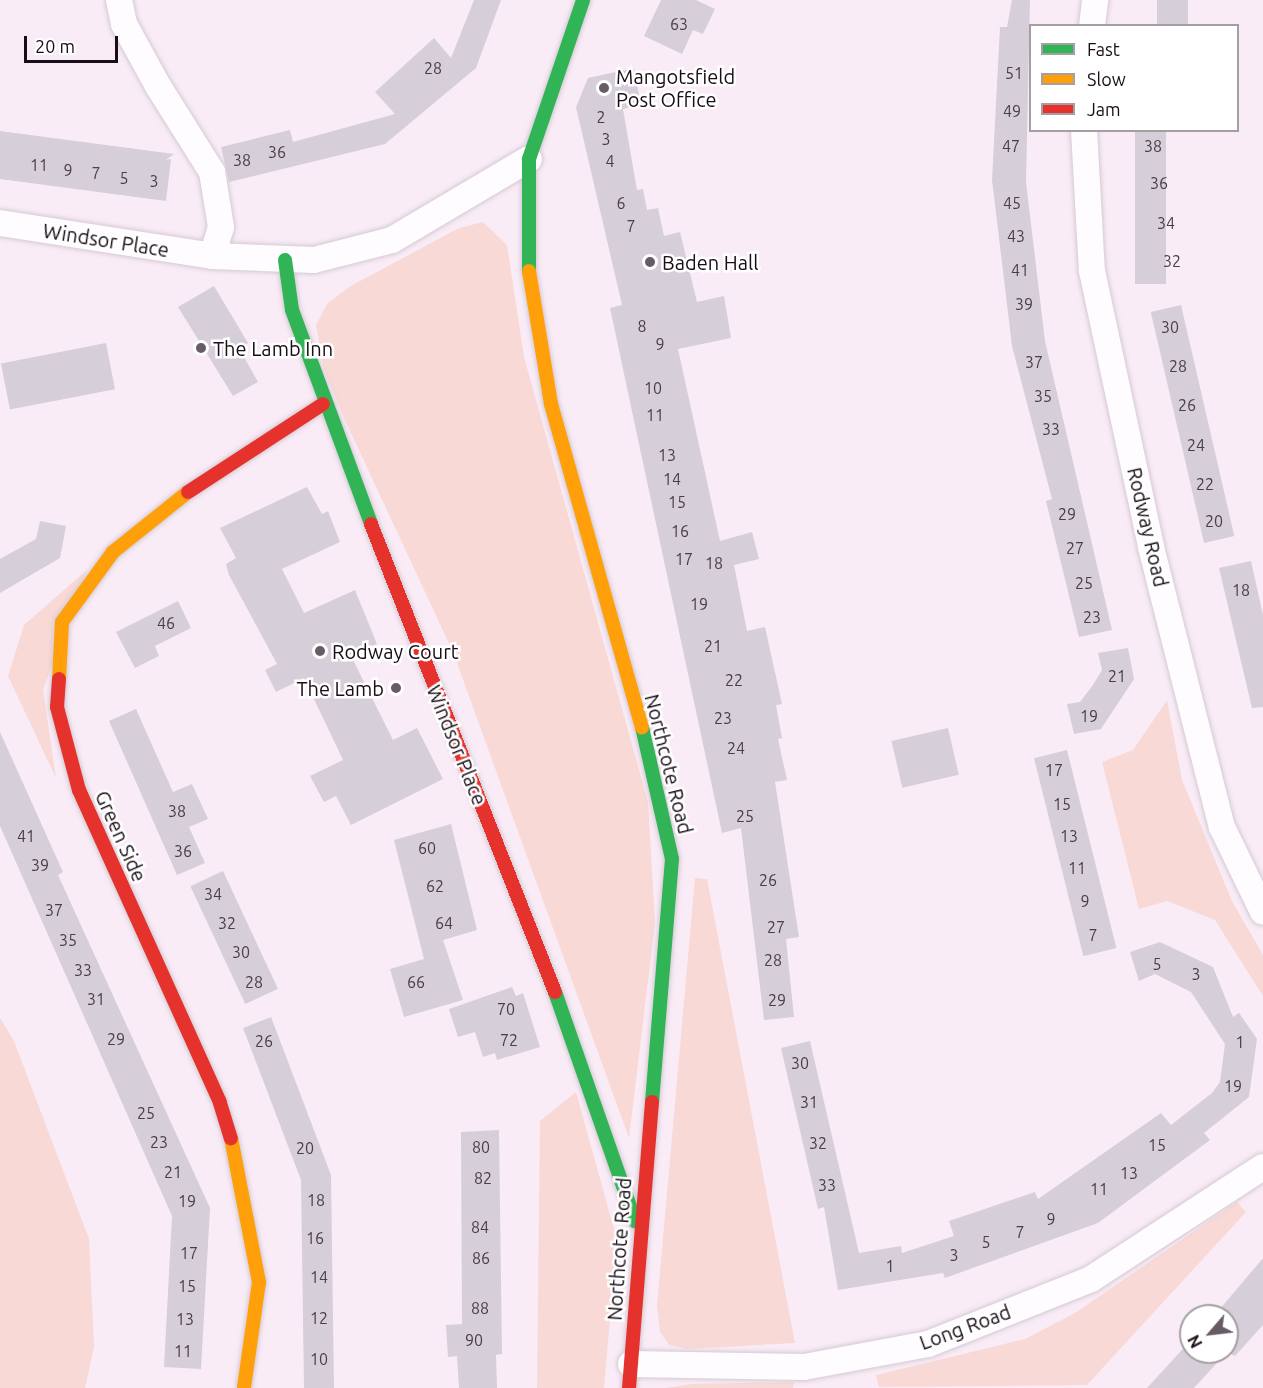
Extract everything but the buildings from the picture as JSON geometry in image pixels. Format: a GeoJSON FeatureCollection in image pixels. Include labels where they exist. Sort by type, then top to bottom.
{"type":"FeatureCollection","features":[{"type":"Feature","properties":{"kind":"street"},"geometry":{"type":"LineString","coordinates":[[119,0],[124,24],[158,86],[212,171],[221,227],[212,256]]}},
{"type":"Feature","properties":{"kind":"street","name":"Northcote Road"},"geometry":{"type":"LineString","coordinates":[[583,0],[529,159],[529,273],[551,404],[658,785],[672,859],[669,943],[638,1228],[630,1376]]}},
{"type":"Feature","properties":{"kind":"street"},"geometry":{"type":"LineString","coordinates":[[1092,24],[1095,0]]}},
{"type":"Feature","properties":{"kind":"street","name":"Rodway Road"},"geometry":{"type":"LineString","coordinates":[[1084,132],[1092,271],[1151,547],[1222,827],[1263,912]]}},
{"type":"Feature","properties":{"kind":"street","name":"Windsor Place"},"geometry":{"type":"LineString","coordinates":[[0,223],[212,256],[285,260],[351,254],[392,240],[529,159]]}},
{"type":"Feature","properties":{"kind":"street","name":"Windsor Place"},"geometry":{"type":"LineString","coordinates":[[285,260],[292,310],[323,404],[542,955],[638,1228]]}},
{"type":"Feature","properties":{"kind":"street","name":"Green Side"},"geometry":{"type":"LineString","coordinates":[[244,1388],[255,1337],[259,1282],[243,1180],[220,1103],[79,790],[57,707],[62,622],[113,552],[191,490],[323,404]]}},
{"type":"Feature","properties":{"kind":"street","name":"Long Road"},"geometry":{"type":"LineString","coordinates":[[630,1376],[804,1367],[927,1344],[1091,1279],[1263,1167]]}},
{"type":"Feature","properties":{"kind":"shaded area"},"geometry":{"type":"Polygon","coordinates":[[[483,222],[507,245],[524,357],[648,802],[655,923],[629,1138],[453,652],[344,418],[324,369],[316,325],[327,304],[349,287],[459,228],[483,222]]]}},
{"type":"Feature","properties":{"kind":"shaded area"},"geometry":{"type":"Polygon","coordinates":[[[87,570],[43,690],[56,778],[8,676],[24,625],[87,570]]]}},
{"type":"Feature","properties":{"kind":"shaded area"},"geometry":{"type":"Polygon","coordinates":[[[1167,700],[1182,780],[1232,901],[1263,955],[1263,996],[1215,920],[1167,901],[1139,909],[1102,762],[1133,750],[1167,700]]]}},
{"type":"Feature","properties":{"kind":"shaded area"},"geometry":{"type":"Polygon","coordinates":[[[695,878],[707,879],[795,1343],[687,1349],[669,1345],[660,1332],[657,1306],[695,878]]]}},
{"type":"Feature","properties":{"kind":"shaded area"},"geometry":{"type":"Polygon","coordinates":[[[0,1018],[14,1041],[89,1239],[94,1347],[85,1388],[0,1388],[0,1018]]]}},
{"type":"Feature","properties":{"kind":"shaded area"},"geometry":{"type":"Polygon","coordinates":[[[576,1092],[617,1240],[604,1388],[537,1388],[540,1121],[576,1092]]]}},
{"type":"Feature","properties":{"kind":"shaded area"},"geometry":{"type":"Polygon","coordinates":[[[1237,1202],[1246,1212],[1087,1385],[879,1387],[876,1375],[1025,1339],[1075,1313],[1237,1202]]]}},
{"type":"Feature","properties":{"kind":"shaded area"},"geometry":{"type":"Polygon","coordinates":[[[794,1382],[793,1388],[666,1388],[692,1384],[794,1382]]]}},
{"type":"Feature","properties":{"kind":"traffic: fast"},"geometry":{"type":"LineString","coordinates":[[529,271],[529,159],[583,0]]}},
{"type":"Feature","properties":{"kind":"traffic: fast"},"geometry":{"type":"LineString","coordinates":[[285,260],[292,310],[371,524]]}},
{"type":"Feature","properties":{"kind":"traffic: fast"},"geometry":{"type":"LineString","coordinates":[[642,727],[672,859],[652,1102]]}},
{"type":"Feature","properties":{"kind":"traffic: fast"},"geometry":{"type":"LineString","coordinates":[[555,992],[635,1221]]}},
{"type":"Feature","properties":{"kind":"traffic: slow"},"geometry":{"type":"LineString","coordinates":[[529,271],[551,404],[642,727]]}},
{"type":"Feature","properties":{"kind":"traffic: slow"},"geometry":{"type":"LineString","coordinates":[[59,679],[62,622],[113,552],[188,492]]}},
{"type":"Feature","properties":{"kind":"traffic: slow"},"geometry":{"type":"LineString","coordinates":[[231,1138],[259,1282],[244,1388]]}},
{"type":"Feature","properties":{"kind":"traffic: jam"},"geometry":{"type":"LineString","coordinates":[[188,492],[323,404]]}},
{"type":"Feature","properties":{"kind":"traffic: jam"},"geometry":{"type":"LineString","coordinates":[[371,524],[555,992]]}},
{"type":"Feature","properties":{"kind":"traffic: jam"},"geometry":{"type":"LineString","coordinates":[[59,679],[57,707],[79,790],[220,1103],[231,1138]]}},
{"type":"Feature","properties":{"kind":"traffic: jam"},"geometry":{"type":"LineString","coordinates":[[629,1388],[652,1102]]}},
{"type":"Feature","properties":{"kind":"place","name":"Mangotsfield Post Office"},"geometry":{"type":"Point","coordinates":[604,88]}},
{"type":"Feature","properties":{"kind":"place","name":"Baden Hall"},"geometry":{"type":"Point","coordinates":[650,262]}},
{"type":"Feature","properties":{"kind":"place","name":"The Lamb Inn"},"geometry":{"type":"Point","coordinates":[201,348]}},
{"type":"Feature","properties":{"kind":"place","name":"Rodway Court"},"geometry":{"type":"Point","coordinates":[320,651]}},
{"type":"Feature","properties":{"kind":"place","name":"The Lamb"},"geometry":{"type":"Point","coordinates":[396,688]}}]}
